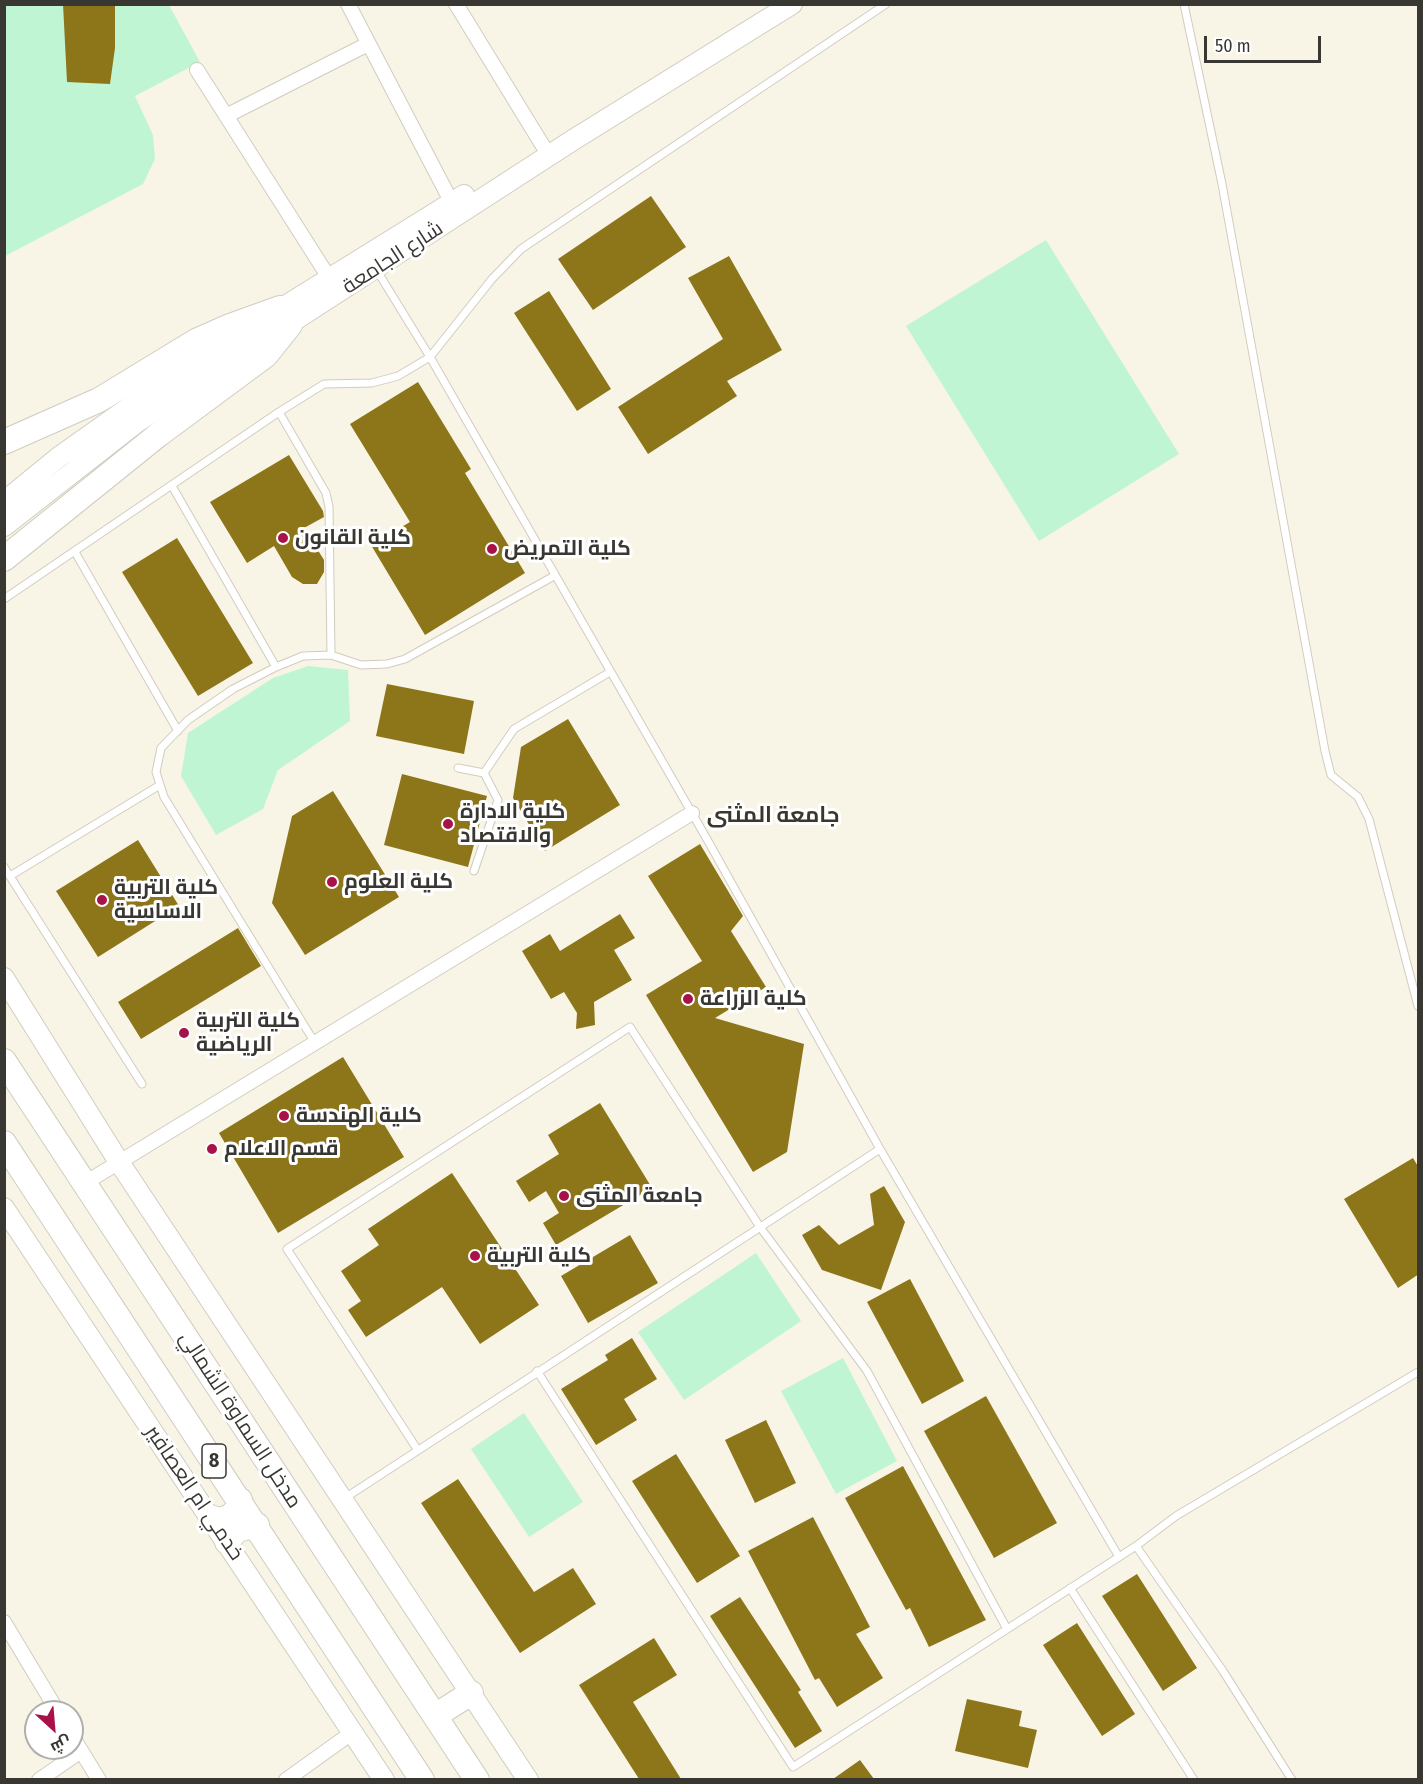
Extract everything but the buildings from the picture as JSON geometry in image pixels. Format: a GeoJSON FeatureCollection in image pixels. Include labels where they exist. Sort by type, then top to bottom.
{"type":"FeatureCollection","features":[{"type":"Feature","properties":{"kind":"highway"},"geometry":{"type":"LineString","coordinates":[[4,442],[99,400],[196,341],[230,326],[285,317]]}},
{"type":"Feature","properties":{"kind":"highway"},"geometry":{"type":"LineString","coordinates":[[4,559],[158,435],[266,355],[285,317]]}},
{"type":"Feature","properties":{"kind":"highway","name":"مدخل السماوة الشمالي"},"geometry":{"type":"LineString","coordinates":[[4,1061],[477,1779]]}},
{"type":"Feature","properties":{"kind":"highway","name":"مدخل السماوة الشمالي"},"geometry":{"type":"LineString","coordinates":[[4,1143],[422,1779]]}},
{"type":"Feature","properties":{"kind":"highway"},"geometry":{"type":"LineString","coordinates":[[221,1529],[235,1513],[240,1500]]}},
{"type":"Feature","properties":{"kind":"highway"},"geometry":{"type":"LineString","coordinates":[[221,1529],[257,1526]]}},
{"type":"Feature","properties":{"kind":"highway"},"geometry":{"type":"LineString","coordinates":[[435,1716],[471,1693]]}},
{"type":"Feature","properties":{"kind":"main road"},"geometry":{"type":"LineString","coordinates":[[371,261],[452,203],[773,4]]}},
{"type":"Feature","properties":{"kind":"main road","name":"شارع الجامعة"},"geometry":{"type":"LineString","coordinates":[[285,317],[371,261],[573,140],[792,4]]}},
{"type":"Feature","properties":{"kind":"main road"},"geometry":{"type":"LineString","coordinates":[[4,502],[100,427],[179,372],[285,317]]}},
{"type":"Feature","properties":{"kind":"main road"},"geometry":{"type":"LineString","coordinates":[[4,526],[137,422],[285,317]]}},
{"type":"Feature","properties":{"kind":"main road"},"geometry":{"type":"LineString","coordinates":[[4,978],[119,1162],[528,1779]]}},
{"type":"Feature","properties":{"kind":"main road","name":"خدمي ام العصافير"},"geometry":{"type":"LineString","coordinates":[[4,1208],[221,1529],[384,1779]]}},
{"type":"Feature","properties":{"kind":"street"},"geometry":{"type":"LineString","coordinates":[[348,4],[452,203]]}},
{"type":"Feature","properties":{"kind":"street"},"geometry":{"type":"LineString","coordinates":[[456,4],[543,146]]}},
{"type":"Feature","properties":{"kind":"street"},"geometry":{"type":"LineString","coordinates":[[226,116],[368,44]]}},
{"type":"Feature","properties":{"kind":"street"},"geometry":{"type":"LineString","coordinates":[[197,70],[334,286]]}},
{"type":"Feature","properties":{"kind":"street"},"geometry":{"type":"LineString","coordinates":[[85,1183],[692,813]]}},
{"type":"Feature","properties":{"kind":"street"},"geometry":{"type":"LineString","coordinates":[[4,1622],[51,1700]]}},
{"type":"Feature","properties":{"kind":"street"},"geometry":{"type":"LineString","coordinates":[[286,1779],[353,1732]]}},
{"type":"Feature","properties":{"kind":"street"},"geometry":{"type":"LineString","coordinates":[[84,1756],[99,1779]]}},
{"type":"Feature","properties":{"kind":"street"},"geometry":{"type":"LineString","coordinates":[[39,1779],[68,1760]]}},
{"type":"Feature","properties":{"kind":"lane"},"geometry":{"type":"LineString","coordinates":[[4,599],[279,412],[324,384],[381,381],[398,376],[430,357],[492,279],[521,249],[886,4]]}},
{"type":"Feature","properties":{"kind":"lane"},"geometry":{"type":"LineString","coordinates":[[1184,4],[1222,184],[1325,751],[1331,775],[1358,797],[1369,819],[1419,1006]]}},
{"type":"Feature","properties":{"kind":"lane"},"geometry":{"type":"LineString","coordinates":[[371,261],[430,357],[692,813],[880,1149],[1119,1557]]}},
{"type":"Feature","properties":{"kind":"lane"},"geometry":{"type":"LineString","coordinates":[[279,412],[328,500],[331,655]]}},
{"type":"Feature","properties":{"kind":"lane"},"geometry":{"type":"LineString","coordinates":[[172,486],[276,667]]}},
{"type":"Feature","properties":{"kind":"lane"},"geometry":{"type":"LineString","coordinates":[[75,552],[178,731]]}},
{"type":"Feature","properties":{"kind":"lane"},"geometry":{"type":"LineString","coordinates":[[315,1043],[164,797],[156,772],[161,748],[188,720],[233,689],[276,667],[303,656],[331,655],[362,665],[387,664],[405,658],[554,576]]}},
{"type":"Feature","properties":{"kind":"lane"},"geometry":{"type":"LineString","coordinates":[[484,773],[514,729],[610,672]]}},
{"type":"Feature","properties":{"kind":"lane"},"geometry":{"type":"LineString","coordinates":[[458,768],[484,773]]}},
{"type":"Feature","properties":{"kind":"lane"},"geometry":{"type":"LineString","coordinates":[[474,871],[498,800],[484,773]]}},
{"type":"Feature","properties":{"kind":"lane"},"geometry":{"type":"LineString","coordinates":[[10,876],[160,786]]}},
{"type":"Feature","properties":{"kind":"lane"},"geometry":{"type":"LineString","coordinates":[[4,867],[142,1084]]}},
{"type":"Feature","properties":{"kind":"lane"},"geometry":{"type":"LineString","coordinates":[[417,1449],[287,1250],[630,1028],[760,1227],[867,1371],[1007,1629]]}},
{"type":"Feature","properties":{"kind":"lane"},"geometry":{"type":"LineString","coordinates":[[343,1500],[417,1449],[880,1149]]}},
{"type":"Feature","properties":{"kind":"lane"},"geometry":{"type":"LineString","coordinates":[[537,1371],[793,1767],[1136,1546],[1176,1516],[1419,1372]]}},
{"type":"Feature","properties":{"kind":"lane"},"geometry":{"type":"LineString","coordinates":[[1136,1546],[1223,1671],[1292,1779]]}},
{"type":"Feature","properties":{"kind":"lane"},"geometry":{"type":"LineString","coordinates":[[1070,1588],[1194,1779]]}},
{"type":"Feature","properties":{"kind":"green space"},"geometry":{"type":"Polygon","coordinates":[[[5,5],[169,5],[200,62],[135,96],[153,135],[155,159],[143,184],[5,256],[5,5]]]}},
{"type":"Feature","properties":{"kind":"green space"},"geometry":{"type":"Polygon","coordinates":[[[1046,240],[1179,454],[1039,541],[906,326],[1046,240]]]}},
{"type":"Feature","properties":{"kind":"green space"},"geometry":{"type":"Polygon","coordinates":[[[308,666],[348,670],[350,721],[278,770],[263,809],[216,835],[181,776],[188,733],[273,678],[308,666]]]}},
{"type":"Feature","properties":{"kind":"green space"},"geometry":{"type":"Polygon","coordinates":[[[756,1253],[801,1321],[684,1400],[638,1332],[756,1253]]]}},
{"type":"Feature","properties":{"kind":"green space"},"geometry":{"type":"Polygon","coordinates":[[[843,1358],[897,1461],[836,1494],[781,1391],[843,1358]]]}},
{"type":"Feature","properties":{"kind":"green space"},"geometry":{"type":"Polygon","coordinates":[[[524,1413],[583,1502],[529,1537],[471,1449],[524,1413]]]}},
{"type":"Feature","properties":{"kind":"place","name":"كلية القانون"},"geometry":{"type":"Point","coordinates":[283,538]}},
{"type":"Feature","properties":{"kind":"place","name":"كلية التمريض"},"geometry":{"type":"Point","coordinates":[492,549]}},
{"type":"Feature","properties":{"kind":"place","name":"كلية الادارة والاقتصاد"},"geometry":{"type":"Point","coordinates":[448,824]}},
{"type":"Feature","properties":{"kind":"place","name":"كلية العلوم"},"geometry":{"type":"Point","coordinates":[332,882]}},
{"type":"Feature","properties":{"kind":"place","name":"كلية التربية الاساسية"},"geometry":{"type":"Point","coordinates":[102,900]}},
{"type":"Feature","properties":{"kind":"place","name":"كلية الزراعة"},"geometry":{"type":"Point","coordinates":[688,999]}},
{"type":"Feature","properties":{"kind":"place","name":"كلية التربية الرياضية"},"geometry":{"type":"Point","coordinates":[184,1033]}},
{"type":"Feature","properties":{"kind":"place","name":"كلية الهندسة"},"geometry":{"type":"Point","coordinates":[284,1116]}},
{"type":"Feature","properties":{"kind":"place","name":"قسم الاعلام"},"geometry":{"type":"Point","coordinates":[212,1149]}},
{"type":"Feature","properties":{"kind":"place","name":"جامعة المثنى"},"geometry":{"type":"Point","coordinates":[564,1196]}},
{"type":"Feature","properties":{"kind":"place","name":"كلية التربية"},"geometry":{"type":"Point","coordinates":[475,1256]}},
{"type":"Feature","properties":{"kind":"district","name":"جامعة المثنى"},"geometry":{"type":"Point","coordinates":[773,816]}}]}
